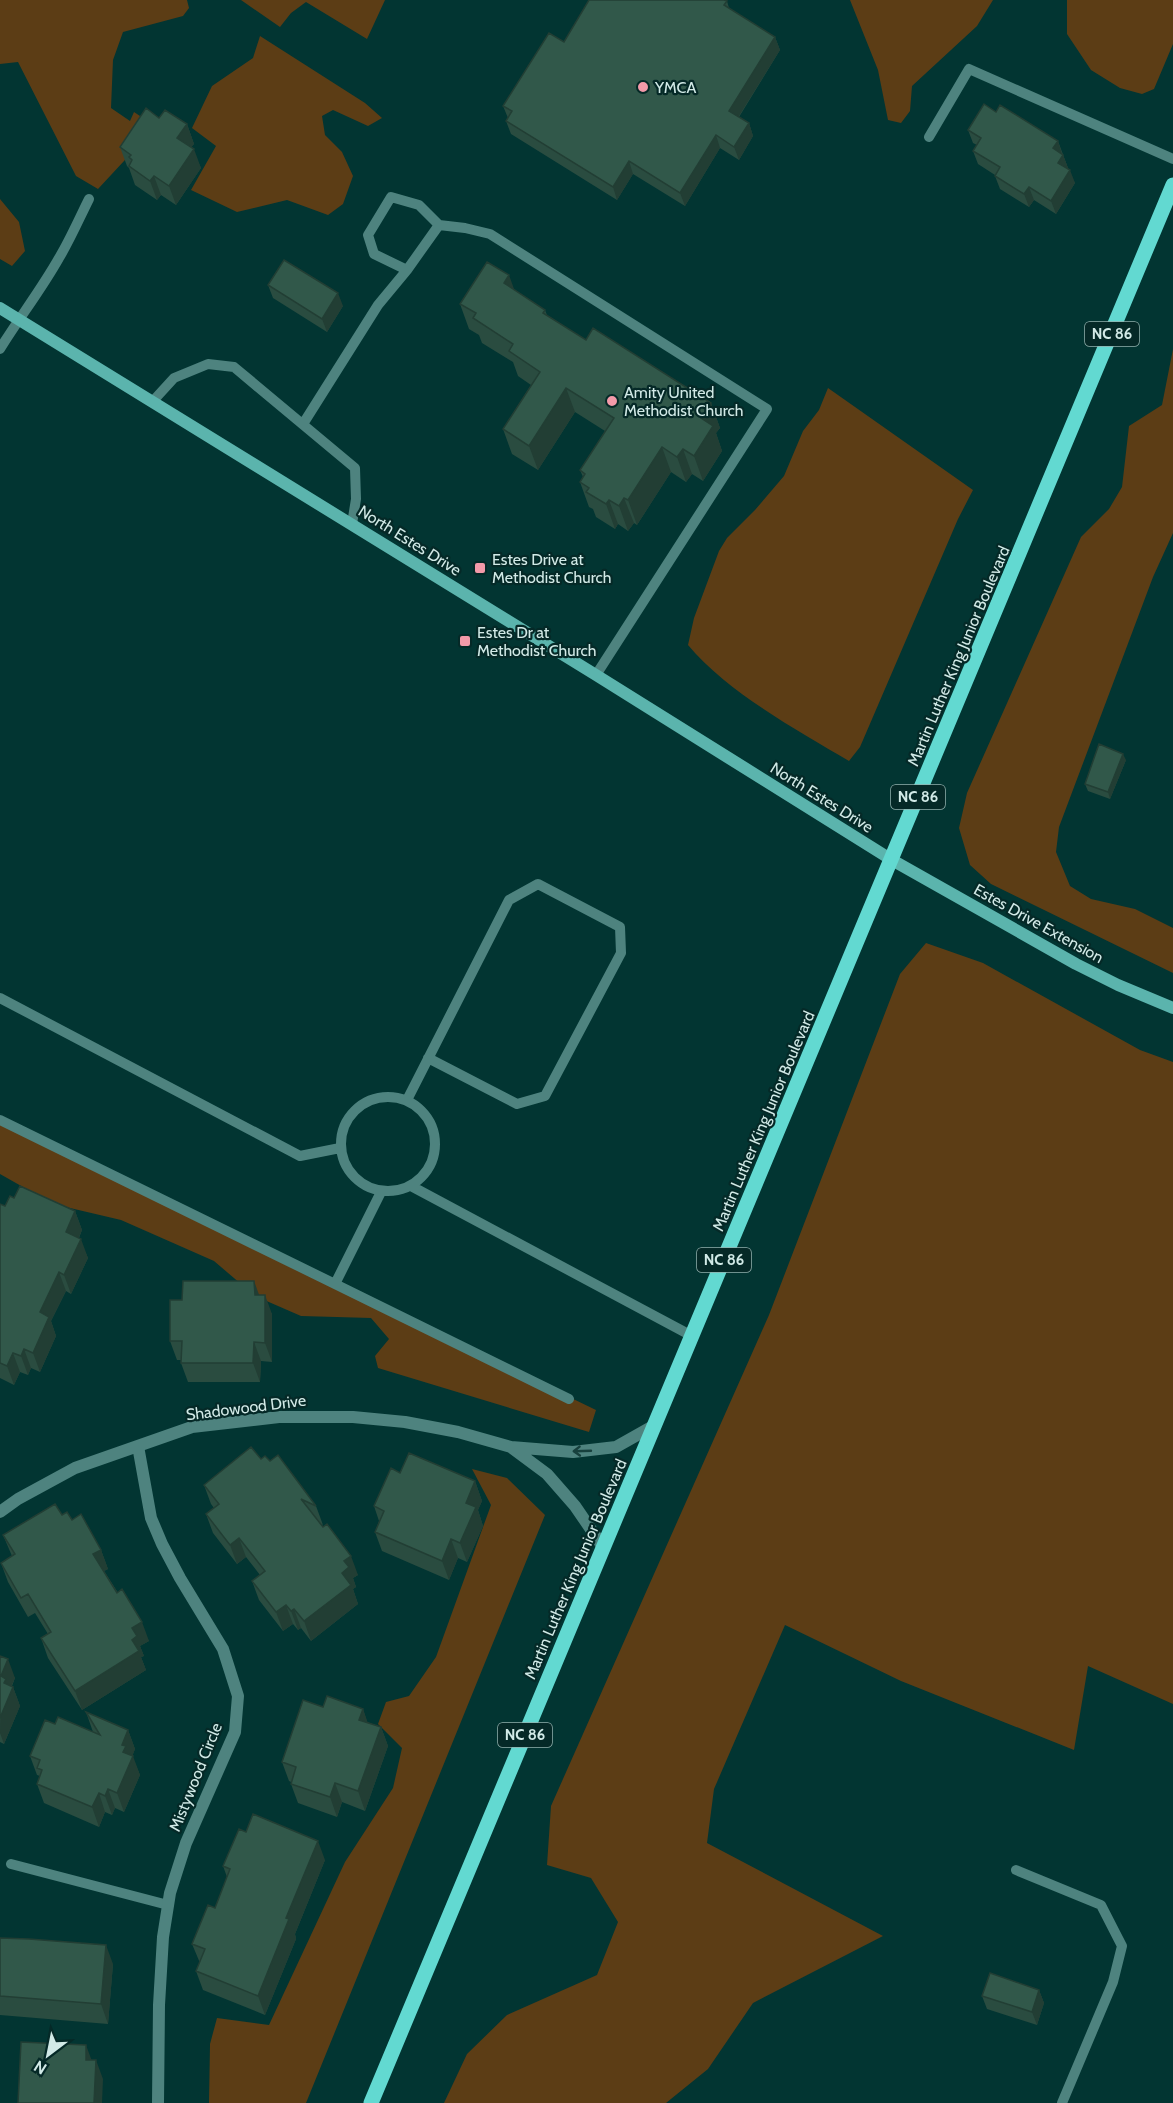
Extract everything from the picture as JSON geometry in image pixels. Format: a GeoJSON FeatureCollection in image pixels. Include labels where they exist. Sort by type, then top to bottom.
{"type":"FeatureCollection","features":[{"type":"Feature","properties":{"kind":"main road","name":"Martin Luther King Junior Boulevard"},"geometry":{"type":"LineString","coordinates":[[370,2103],[1173,185]]}},
{"type":"Feature","properties":{"kind":"main road","name":"North Estes Drive"},"geometry":{"type":"LineString","coordinates":[[0,308],[597,675],[892,860]]}},
{"type":"Feature","properties":{"kind":"main road","name":"Estes Drive Extension"},"geometry":{"type":"LineString","coordinates":[[892,860],[1068,960],[1118,985],[1173,1008]]}},
{"type":"Feature","properties":{"kind":"street","name":"Shadowood Drive"},"geometry":{"type":"LineString","coordinates":[[0,1512],[18,1499],[75,1468],[192,1427],[279,1417],[315,1416],[405,1422],[458,1432],[511,1447],[573,1452],[616,1448],[655,1425]]}},
{"type":"Feature","properties":{"kind":"street","name":"Mistywood Circle"},"geometry":{"type":"LineString","coordinates":[[138,1446],[151,1518],[180,1578],[223,1649],[238,1696],[234,1732],[186,1843],[170,1893],[163,1937],[159,2005],[158,2103]]}},
{"type":"Feature","properties":{"kind":"street","name":"Shadowood Drive"},"geometry":{"type":"LineString","coordinates":[[511,1447],[547,1474],[575,1506],[603,1547]]}},
{"type":"Feature","properties":{"kind":"lane"},"geometry":{"type":"LineString","coordinates":[[929,137],[969,69],[1173,159]]}},
{"type":"Feature","properties":{"kind":"lane"},"geometry":{"type":"LineString","coordinates":[[407,270],[374,254],[368,235],[390,197],[419,205],[439,225],[490,234],[767,408],[597,675]]}},
{"type":"Feature","properties":{"kind":"lane"},"geometry":{"type":"LineString","coordinates":[[0,349],[60,258],[89,199]]}},
{"type":"Feature","properties":{"kind":"lane"},"geometry":{"type":"LineString","coordinates":[[303,424],[378,305],[407,270],[439,225]]}},
{"type":"Feature","properties":{"kind":"lane"},"geometry":{"type":"LineString","coordinates":[[153,401],[174,378],[208,364],[234,367],[355,468],[356,499],[352,524]]}},
{"type":"Feature","properties":{"kind":"lane"},"geometry":{"type":"LineString","coordinates":[[407,1100],[428,1058],[509,900],[538,885],[620,927],[621,953],[545,1096],[517,1104],[428,1058]]}},
{"type":"Feature","properties":{"kind":"lane"},"geometry":{"type":"LineString","coordinates":[[0,998],[300,1156],[340,1148]]}},
{"type":"Feature","properties":{"kind":"lane"},"geometry":{"type":"LineString","coordinates":[[391,1097],[407,1100],[419,1108],[429,1120],[435,1134],[436,1149],[432,1164],[423,1177],[411,1186],[397,1191],[381,1192],[366,1187],[353,1177],[344,1163],[340,1148],[345,1124],[360,1105],[375,1098],[391,1097]]}},
{"type":"Feature","properties":{"kind":"lane"},"geometry":{"type":"LineString","coordinates":[[0,1120],[569,1399]]}},
{"type":"Feature","properties":{"kind":"lane"},"geometry":{"type":"LineString","coordinates":[[411,1186],[692,1336]]}},
{"type":"Feature","properties":{"kind":"lane"},"geometry":{"type":"LineString","coordinates":[[335,1284],[381,1192]]}},
{"type":"Feature","properties":{"kind":"lane"},"geometry":{"type":"LineString","coordinates":[[10,1864],[168,1905]]}},
{"type":"Feature","properties":{"kind":"lane"},"geometry":{"type":"LineString","coordinates":[[1016,1870],[1101,1905],[1122,1946],[1113,1982],[1062,2103]]}},
{"type":"Feature","properties":{"kind":"shaded area"},"geometry":{"type":"Polygon","coordinates":[[[0,0],[187,0],[189,8],[183,16],[123,32],[113,60],[111,108],[130,121],[134,112],[140,116],[137,147],[98,189],[76,176],[18,62],[0,64],[0,0]]]}},
{"type":"Feature","properties":{"kind":"shaded area"},"geometry":{"type":"Polygon","coordinates":[[[241,0],[385,0],[367,39],[306,2],[291,13],[280,27],[241,0]]]}},
{"type":"Feature","properties":{"kind":"shaded area"},"geometry":{"type":"Polygon","coordinates":[[[850,0],[993,0],[977,26],[912,86],[910,111],[901,123],[888,120],[878,70],[850,0]]]}},
{"type":"Feature","properties":{"kind":"shaded area"},"geometry":{"type":"Polygon","coordinates":[[[1067,0],[1173,0],[1173,44],[1154,89],[1142,94],[1120,88],[1091,70],[1067,34],[1067,0]]]}},
{"type":"Feature","properties":{"kind":"shaded area"},"geometry":{"type":"Polygon","coordinates":[[[260,36],[365,103],[382,118],[368,126],[333,110],[322,116],[325,135],[342,152],[353,176],[343,204],[328,215],[287,200],[237,212],[191,190],[216,146],[192,128],[212,86],[253,58],[260,36]]]}},
{"type":"Feature","properties":{"kind":"shaded area"},"geometry":{"type":"Polygon","coordinates":[[[0,199],[19,222],[25,251],[12,266],[0,259],[0,199]]]}},
{"type":"Feature","properties":{"kind":"shaded area"},"geometry":{"type":"Polygon","coordinates":[[[1173,349],[1173,533],[1153,577],[1059,827],[1056,852],[1070,886],[1091,899],[1135,909],[1173,928],[1173,973],[991,884],[970,865],[959,828],[967,793],[1081,537],[1109,509],[1122,487],[1129,426],[1162,405],[1173,349]]]}},
{"type":"Feature","properties":{"kind":"shaded area"},"geometry":{"type":"Polygon","coordinates":[[[828,388],[973,490],[958,519],[860,747],[849,761],[742,694],[722,679],[688,645],[694,618],[719,551],[727,538],[784,476],[803,431],[819,410],[828,388]]]}},
{"type":"Feature","properties":{"kind":"shaded area"},"geometry":{"type":"Polygon","coordinates":[[[926,943],[983,963],[1140,1050],[1173,1062],[1173,1704],[1088,1666],[1074,1750],[901,1681],[785,1625],[714,1789],[707,1843],[883,1936],[753,2003],[708,2069],[666,2103],[444,2103],[467,2054],[507,2015],[597,1975],[618,1922],[591,1878],[547,1865],[551,1806],[769,1315],[900,974],[926,943]]]}},
{"type":"Feature","properties":{"kind":"shaded area"},"geometry":{"type":"Polygon","coordinates":[[[0,1122],[596,1410],[589,1432],[378,1368],[375,1356],[389,1339],[371,1318],[301,1316],[255,1296],[214,1261],[121,1220],[53,1204],[0,1174],[0,1122]]]}},
{"type":"Feature","properties":{"kind":"shaded area"},"geometry":{"type":"Polygon","coordinates":[[[472,1469],[507,1478],[545,1515],[306,2103],[209,2103],[210,2044],[217,2018],[269,2025],[345,1862],[393,1788],[402,1748],[378,1724],[386,1702],[409,1696],[436,1657],[491,1505],[472,1469]]]}},
{"type":"Feature","properties":{"kind":"building","name":"YMCA"},"geometry":{"type":"Polygon","coordinates":[[[589,0],[724,0],[727,1],[724,5],[775,37],[729,111],[749,123],[734,147],[716,135],[680,193],[629,161],[613,187],[506,121],[512,111],[503,106],[549,33],[564,42],[589,0]]]}},
{"type":"Feature","properties":{"kind":"building"},"geometry":{"type":"Polygon","coordinates":[[[984,104],[996,112],[1000,105],[1058,141],[1053,148],[1063,155],[1058,163],[1070,170],[1051,201],[1029,187],[1024,194],[995,176],[1000,167],[973,151],[981,138],[968,130],[984,104]]]}},
{"type":"Feature","properties":{"kind":"building"},"geometry":{"type":"Polygon","coordinates":[[[146,108],[159,118],[165,110],[187,124],[177,138],[194,149],[169,186],[154,176],[150,181],[129,166],[132,160],[129,157],[131,155],[120,147],[146,108]]]}},
{"type":"Feature","properties":{"kind":"building"},"geometry":{"type":"Polygon","coordinates":[[[284,260],[338,293],[322,319],[268,285],[284,260]]]}},
{"type":"Feature","properties":{"kind":"building","name":"Amity United Methodist Church"},"geometry":{"type":"Polygon","coordinates":[[[487,262],[509,275],[504,283],[545,310],[543,313],[586,340],[593,328],[711,403],[701,418],[713,426],[694,456],[683,449],[677,457],[662,447],[628,500],[624,498],[619,506],[609,500],[606,504],[586,492],[589,488],[580,482],[585,474],[580,470],[614,418],[566,388],[529,446],[503,429],[540,372],[509,351],[513,344],[473,318],[476,313],[460,304],[487,262]]]}},
{"type":"Feature","properties":{"kind":"building"},"geometry":{"type":"Polygon","coordinates":[[[1099,744],[1123,754],[1108,792],[1085,784],[1099,744]]]}},
{"type":"Feature","properties":{"kind":"building"},"geometry":{"type":"Polygon","coordinates":[[[20,1186],[75,1211],[66,1232],[81,1239],[64,1275],[59,1272],[40,1312],[49,1317],[33,1353],[24,1349],[21,1356],[13,1353],[7,1366],[0,1363],[0,1204],[5,1206],[10,1196],[14,1198],[20,1186]]]}},
{"type":"Feature","properties":{"kind":"building"},"geometry":{"type":"Polygon","coordinates":[[[183,1281],[254,1281],[255,1295],[265,1295],[265,1343],[254,1342],[253,1363],[181,1363],[182,1341],[170,1341],[170,1300],[182,1300],[183,1281]]]}},
{"type":"Feature","properties":{"kind":"building"},"geometry":{"type":"Polygon","coordinates":[[[251,1447],[261,1459],[265,1456],[270,1461],[278,1455],[316,1506],[301,1499],[323,1527],[327,1524],[351,1556],[344,1561],[349,1567],[342,1573],[351,1585],[304,1621],[294,1609],[291,1611],[286,1605],[276,1612],[252,1581],[265,1571],[239,1538],[230,1545],[206,1514],[219,1504],[204,1485],[251,1447]]]}},
{"type":"Feature","properties":{"kind":"building"},"geometry":{"type":"Polygon","coordinates":[[[409,1453],[475,1481],[466,1503],[476,1507],[460,1543],[451,1539],[442,1561],[375,1532],[384,1511],[374,1506],[391,1468],[400,1473],[409,1453]]]}},
{"type":"Feature","properties":{"kind":"building"},"geometry":{"type":"Polygon","coordinates":[[[55,1504],[62,1515],[67,1512],[72,1520],[81,1514],[101,1550],[93,1554],[117,1593],[122,1589],[142,1622],[132,1628],[137,1636],[132,1640],[139,1651],[75,1691],[41,1638],[51,1632],[28,1594],[21,1598],[1,1563],[15,1554],[3,1535],[55,1504]]]}},
{"type":"Feature","properties":{"kind":"building"},"geometry":{"type":"Polygon","coordinates":[[[0,1656],[8,1659],[1,1676],[6,1679],[4,1683],[13,1687],[0,1718],[0,1656]]]}},
{"type":"Feature","properties":{"kind":"building"},"geometry":{"type":"Polygon","coordinates":[[[327,1696],[363,1709],[359,1720],[381,1727],[358,1791],[335,1783],[330,1797],[291,1784],[296,1767],[282,1762],[303,1700],[323,1707],[327,1696]]]}},
{"type":"Feature","properties":{"kind":"building"},"geometry":{"type":"Polygon","coordinates":[[[86,1712],[128,1730],[122,1745],[126,1746],[123,1752],[133,1756],[117,1793],[108,1789],[105,1796],[99,1793],[92,1807],[37,1784],[42,1770],[37,1768],[40,1760],[30,1756],[45,1720],[55,1724],[58,1717],[100,1735],[86,1712]]]}},
{"type":"Feature","properties":{"kind":"building"},"geometry":{"type":"Polygon","coordinates":[[[253,1814],[318,1841],[286,1918],[289,1919],[258,1996],[196,1971],[205,1949],[192,1944],[208,1905],[215,1908],[230,1869],[223,1866],[239,1829],[246,1832],[253,1814]]]}},
{"type":"Feature","properties":{"kind":"building"},"geometry":{"type":"Polygon","coordinates":[[[0,1938],[106,1945],[101,2004],[0,1996],[0,1938]]]}},
{"type":"Feature","properties":{"kind":"building"},"geometry":{"type":"Polygon","coordinates":[[[990,1973],[1039,1990],[1032,2012],[982,1996],[990,1973]]]}},
{"type":"Feature","properties":{"kind":"building"},"geometry":{"type":"Polygon","coordinates":[[[21,2042],[86,2045],[86,2060],[96,2060],[94,2103],[18,2103],[21,2042]]]}},
{"type":"Feature","properties":{"kind":"place","name":"YMCA"},"geometry":{"type":"Point","coordinates":[643,87]}},
{"type":"Feature","properties":{"kind":"place","name":"Amity United Methodist Church"},"geometry":{"type":"Point","coordinates":[612,401]}},
{"type":"Feature","properties":{"kind":"place","name":"Estes Drive at Methodist Church"},"geometry":{"type":"Point","coordinates":[480,568]}},
{"type":"Feature","properties":{"kind":"place","name":"Estes Dr at Methodist Church"},"geometry":{"type":"Point","coordinates":[465,641]}}]}
